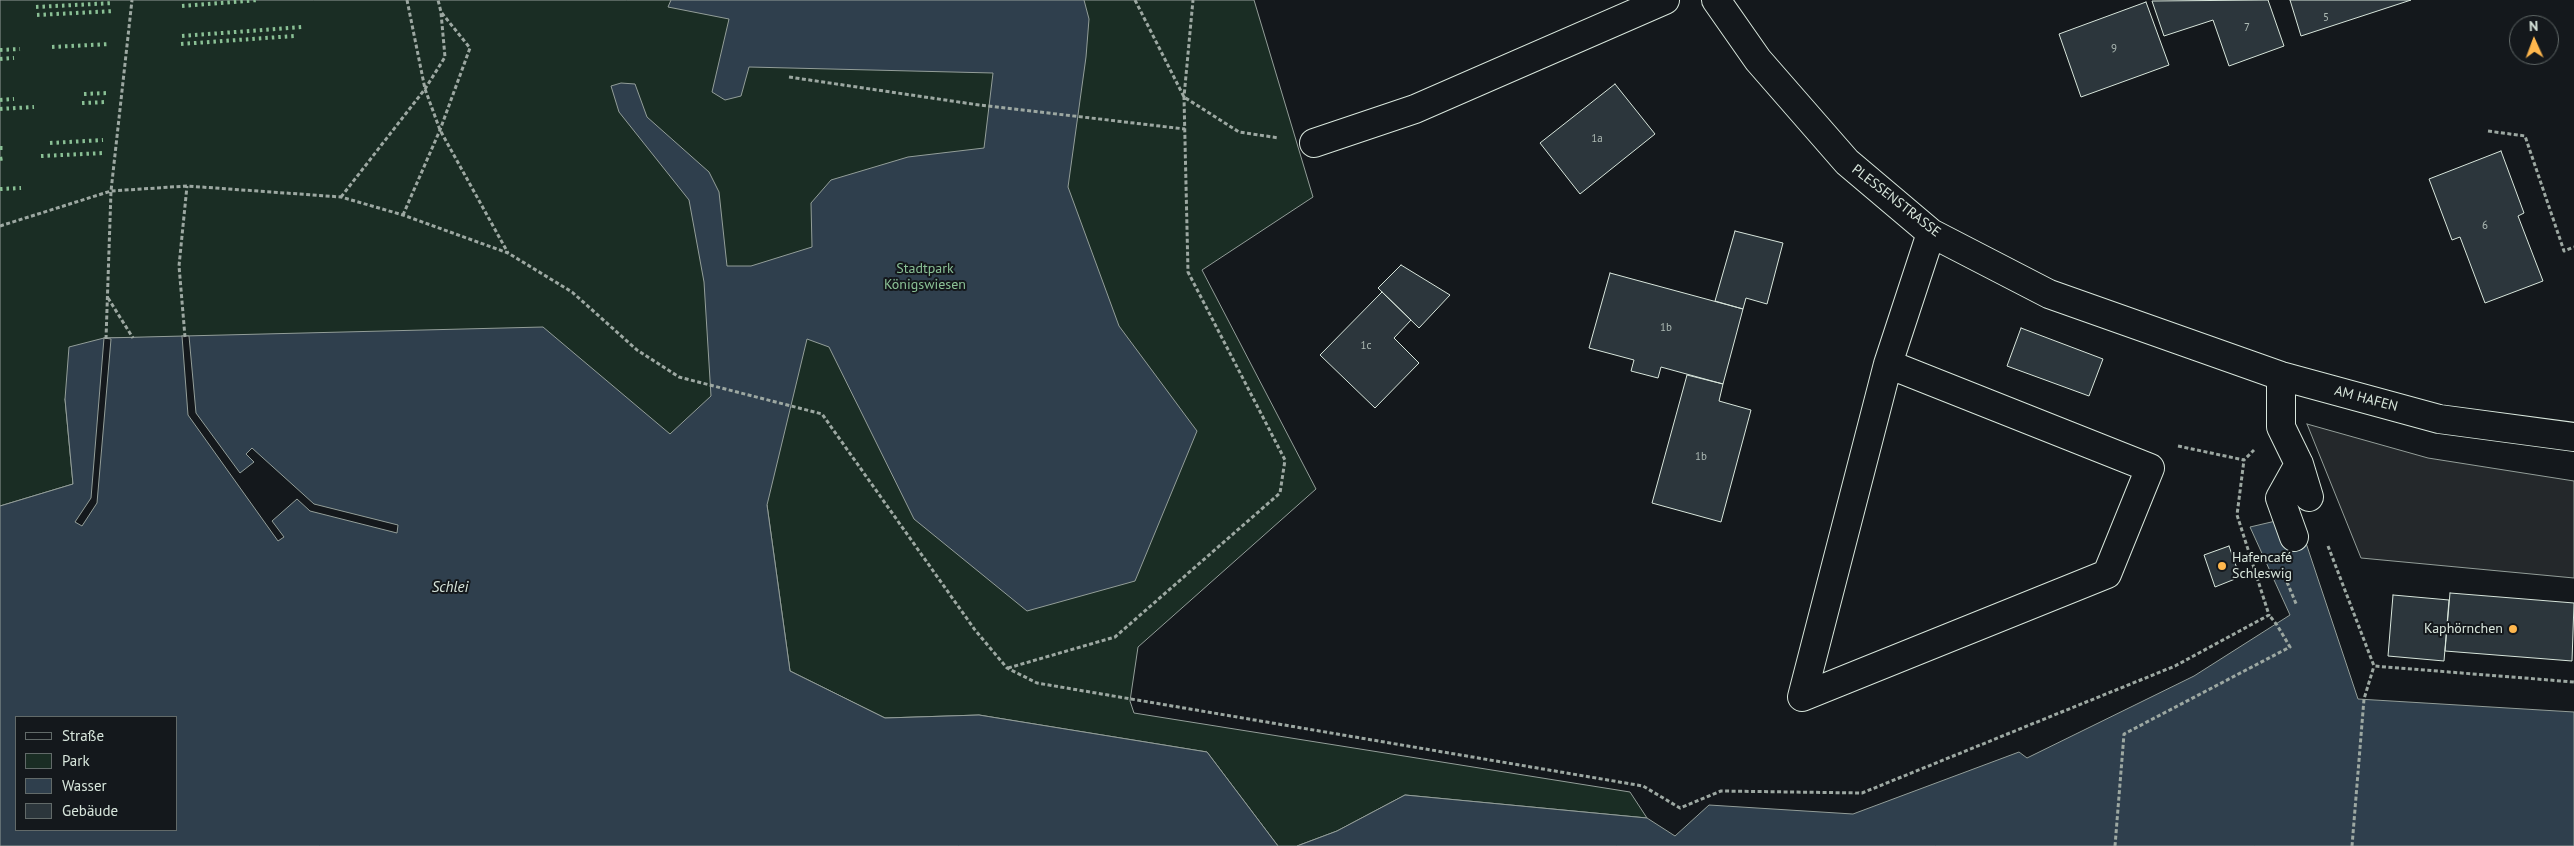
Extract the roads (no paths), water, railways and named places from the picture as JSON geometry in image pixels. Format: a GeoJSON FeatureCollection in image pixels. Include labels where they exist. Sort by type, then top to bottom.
{"type":"FeatureCollection","features":[{"type":"Feature","properties":{"kind":"street"},"geometry":{"type":"LineString","coordinates":[[1314,143],[1415,109],[1665,0]]}},
{"type":"Feature","properties":{"kind":"street","name":"PLESSENSTRASSE"},"geometry":{"type":"LineString","coordinates":[[1716,0],[1758,60],[1846,162],[1931,233],[2049,294],[2163,334]]}},
{"type":"Feature","properties":{"kind":"street"},"geometry":{"type":"LineString","coordinates":[[1888,364],[2150,468],[2107,574],[1802,697],[1888,364],[1931,233]]}},
{"type":"Feature","properties":{"kind":"street","name":"AM HAFEN"},"geometry":{"type":"LineString","coordinates":[[2163,334],[2281,376],[2439,419],[2574,436]]}},
{"type":"Feature","properties":{"kind":"street"},"geometry":{"type":"LineString","coordinates":[[2281,376],[2281,427],[2299,464],[2309,497]]}},
{"type":"Feature","properties":{"kind":"street"},"geometry":{"type":"LineString","coordinates":[[2294,537],[2280,498],[2299,464]]}},
{"type":"Feature","properties":{"kind":"water","name":"Schlei"},"geometry":{"type":"Polygon","coordinates":[[[671,0],[1084,0],[1089,19],[1086,57],[1068,187],[1119,326],[1197,431],[1135,581],[1027,611],[914,519],[829,347],[807,339],[767,505],[790,671],[885,718],[979,715],[1207,752],[1278,846],[0,846],[0,506],[73,484],[65,399],[69,347],[104,338],[543,327],[670,434],[711,396],[704,282],[689,200],[619,112],[611,86],[621,83],[635,84],[647,117],[709,172],[719,192],[727,266],[751,266],[812,247],[811,203],[831,180],[908,157],[984,148],[993,73],[749,67],[741,96],[725,100],[712,92],[729,19],[668,7],[671,0]]]}},
{"type":"Feature","properties":{"kind":"water"},"geometry":{"type":"Polygon","coordinates":[[[2297,516],[2358,699],[2574,712],[2574,846],[1297,846],[1337,831],[1405,795],[1647,818],[1675,836],[1709,805],[1853,814],[2019,752],[2027,758],[2194,676],[2290,615],[2250,527],[2297,516]]]}},
{"type":"Feature","properties":{"kind":"place","name":"Hafencafé Schleswig"},"geometry":{"type":"Point","coordinates":[2222,566]}},
{"type":"Feature","properties":{"kind":"place","name":"Kaphörnchen"},"geometry":{"type":"Point","coordinates":[2513,629]}},
{"type":"Feature","properties":{"kind":"park label","name":"Stadtpark Königswiesen"},"geometry":{"type":"Point","coordinates":[925,278]}}]}
